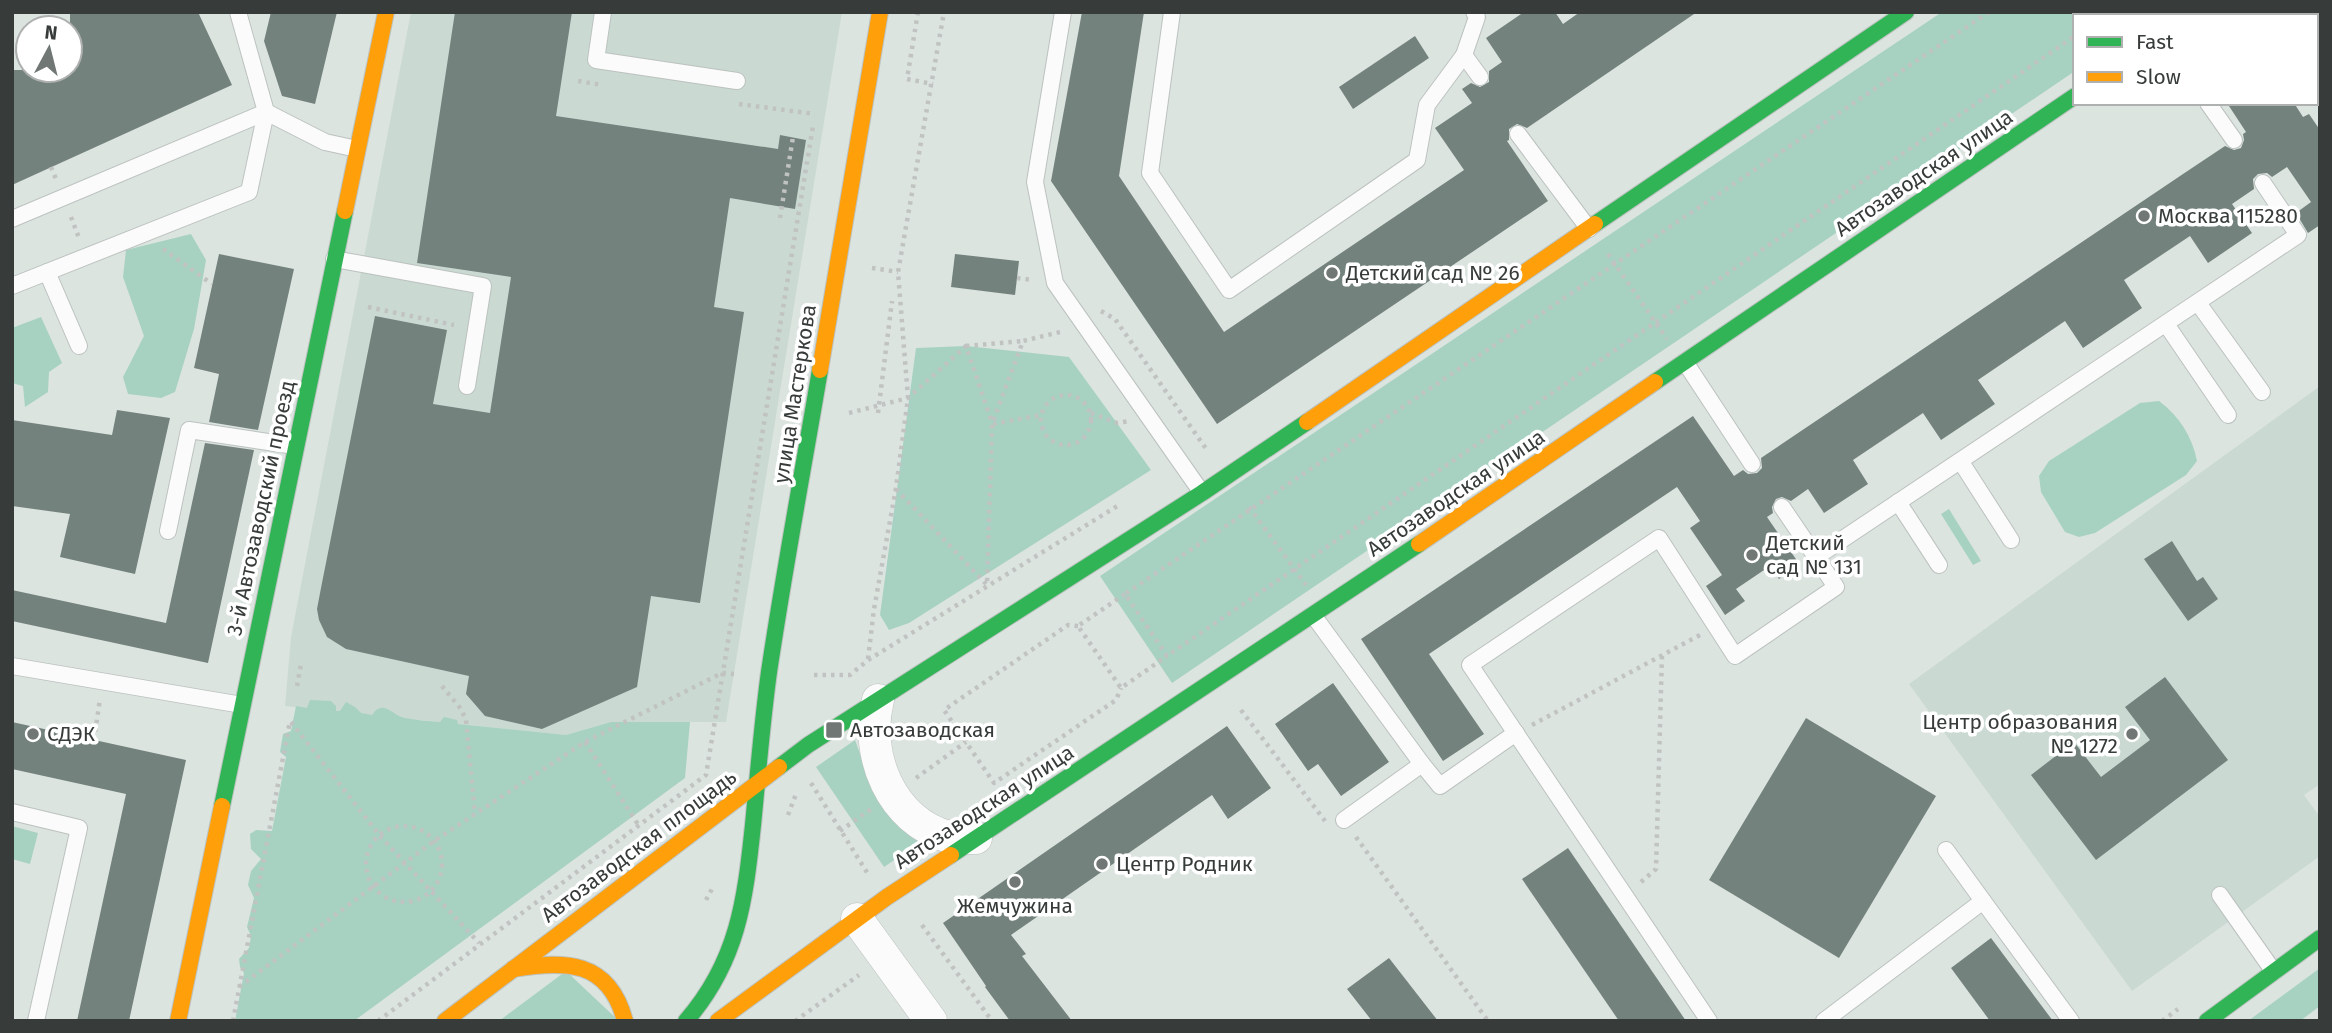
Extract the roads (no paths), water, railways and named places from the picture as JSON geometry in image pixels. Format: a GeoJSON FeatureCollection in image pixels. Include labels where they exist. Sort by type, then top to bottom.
{"type":"FeatureCollection","features":[{"type":"Feature","properties":{"kind":"main road","name":"3-й Автозаводский проезд"},"geometry":{"type":"LineString","coordinates":[[181,1018],[242,705],[386,12]]}},
{"type":"Feature","properties":{"kind":"main road","name":"улица Мастеркова"},"geometry":{"type":"LineString","coordinates":[[756,783],[769,674],[880,12]]}},
{"type":"Feature","properties":{"kind":"main road"},"geometry":{"type":"LineString","coordinates":[[756,783],[808,745],[1202,493],[1906,12]]}},
{"type":"Feature","properties":{"kind":"main road","name":"Автозаводская улица"},"geometry":{"type":"LineString","coordinates":[[857,919],[1313,615],[2073,97]]}},
{"type":"Feature","properties":{"kind":"main road","name":"Автозаводская площадь"},"geometry":{"type":"LineString","coordinates":[[445,1021],[756,783]]}},
{"type":"Feature","properties":{"kind":"main road","name":"Автозаводская площадь"},"geometry":{"type":"LineString","coordinates":[[686,1021],[699,1006],[720,972],[734,939],[749,875],[756,783]]}},
{"type":"Feature","properties":{"kind":"main road"},"geometry":{"type":"LineString","coordinates":[[718,1021],[857,919]]}},
{"type":"Feature","properties":{"kind":"main road"},"geometry":{"type":"LineString","coordinates":[[2207,1021],[2320,938]]}},
{"type":"Feature","properties":{"kind":"main road"},"geometry":{"type":"LineString","coordinates":[[513,969],[548,963],[580,966],[604,982],[616,999],[625,1021]]}},
{"type":"Feature","properties":{"kind":"street"},"geometry":{"type":"LineString","coordinates":[[878,700],[874,725],[878,760],[887,787],[912,817],[933,831],[951,838],[976,838]]}},
{"type":"Feature","properties":{"kind":"street"},"geometry":{"type":"LineString","coordinates":[[857,919],[931,1021]]}},
{"type":"Feature","properties":{"kind":"lane"},"geometry":{"type":"LineString","coordinates":[[12,286],[249,192],[266,111],[238,12]]}},
{"type":"Feature","properties":{"kind":"lane"},"geometry":{"type":"LineString","coordinates":[[603,12],[596,60],[737,81]]}},
{"type":"Feature","properties":{"kind":"lane"},"geometry":{"type":"LineString","coordinates":[[1063,12],[1035,182],[1055,283],[1202,493]]}},
{"type":"Feature","properties":{"kind":"lane"},"geometry":{"type":"LineString","coordinates":[[1172,12],[1150,173],[1229,290],[1417,160],[1427,104],[1464,55],[1479,14]]}},
{"type":"Feature","properties":{"kind":"lane"},"geometry":{"type":"LineString","coordinates":[[1464,55],[1480,77]]}},
{"type":"Feature","properties":{"kind":"lane"},"geometry":{"type":"LineString","coordinates":[[2209,105],[2234,140]]}},
{"type":"Feature","properties":{"kind":"lane"},"geometry":{"type":"LineString","coordinates":[[266,111],[325,142],[357,149]]}},
{"type":"Feature","properties":{"kind":"lane"},"geometry":{"type":"LineString","coordinates":[[12,219],[266,111]]}},
{"type":"Feature","properties":{"kind":"lane"},"geometry":{"type":"LineString","coordinates":[[1518,134],[1588,229]]}},
{"type":"Feature","properties":{"kind":"lane"},"geometry":{"type":"LineString","coordinates":[[1816,557],[2298,236],[2263,183]]}},
{"type":"Feature","properties":{"kind":"lane"},"geometry":{"type":"LineString","coordinates":[[334,259],[483,286],[467,386]]}},
{"type":"Feature","properties":{"kind":"lane"},"geometry":{"type":"LineString","coordinates":[[47,272],[79,346]]}},
{"type":"Feature","properties":{"kind":"lane"},"geometry":{"type":"LineString","coordinates":[[2198,303],[2262,392]]}},
{"type":"Feature","properties":{"kind":"lane"},"geometry":{"type":"LineString","coordinates":[[2165,324],[2228,415]]}},
{"type":"Feature","properties":{"kind":"lane"},"geometry":{"type":"LineString","coordinates":[[1685,362],[1752,464]]}},
{"type":"Feature","properties":{"kind":"lane"},"geometry":{"type":"LineString","coordinates":[[168,531],[189,430],[295,446]]}},
{"type":"Feature","properties":{"kind":"lane"},"geometry":{"type":"LineString","coordinates":[[1962,462],[2011,540]]}},
{"type":"Feature","properties":{"kind":"lane"},"geometry":{"type":"LineString","coordinates":[[1898,502],[1940,565]]}},
{"type":"Feature","properties":{"kind":"lane"},"geometry":{"type":"LineString","coordinates":[[1709,1021],[1470,665],[1659,538],[1735,656],[1836,587],[1782,507]]}},
{"type":"Feature","properties":{"kind":"lane"},"geometry":{"type":"LineString","coordinates":[[1313,615],[1440,786],[1516,733]]}},
{"type":"Feature","properties":{"kind":"lane"},"geometry":{"type":"LineString","coordinates":[[12,666],[242,705]]}},
{"type":"Feature","properties":{"kind":"lane"},"geometry":{"type":"LineString","coordinates":[[1344,820],[1422,764]]}},
{"type":"Feature","properties":{"kind":"lane"},"geometry":{"type":"LineString","coordinates":[[12,812],[79,828],[36,1021]]}},
{"type":"Feature","properties":{"kind":"lane"},"geometry":{"type":"LineString","coordinates":[[1946,850],[2071,1021]]}},
{"type":"Feature","properties":{"kind":"lane"},"geometry":{"type":"LineString","coordinates":[[2220,895],[2274,972]]}},
{"type":"Feature","properties":{"kind":"lane"},"geometry":{"type":"LineString","coordinates":[[1824,1021],[1983,901]]}},
{"type":"Feature","properties":{"kind":"place","name":"Москва 115280"},"geometry":{"type":"Point","coordinates":[2144,216]}},
{"type":"Feature","properties":{"kind":"place","name":"Детский сад № 26"},"geometry":{"type":"Point","coordinates":[1332,273]}},
{"type":"Feature","properties":{"kind":"place","name":"Детский сад № 131"},"geometry":{"type":"Point","coordinates":[1752,555]}},
{"type":"Feature","properties":{"kind":"place","name":"Автозаводская"},"geometry":{"type":"Point","coordinates":[834,730]}},
{"type":"Feature","properties":{"kind":"place","name":"СДЭК"},"geometry":{"type":"Point","coordinates":[33,734]}},
{"type":"Feature","properties":{"kind":"place","name":"Центр образования № 1272"},"geometry":{"type":"Point","coordinates":[2132,734]}},
{"type":"Feature","properties":{"kind":"place","name":"Центр Родник"},"geometry":{"type":"Point","coordinates":[1102,864]}},
{"type":"Feature","properties":{"kind":"place","name":"Жемчужина"},"geometry":{"type":"Point","coordinates":[1015,882]}}]}
